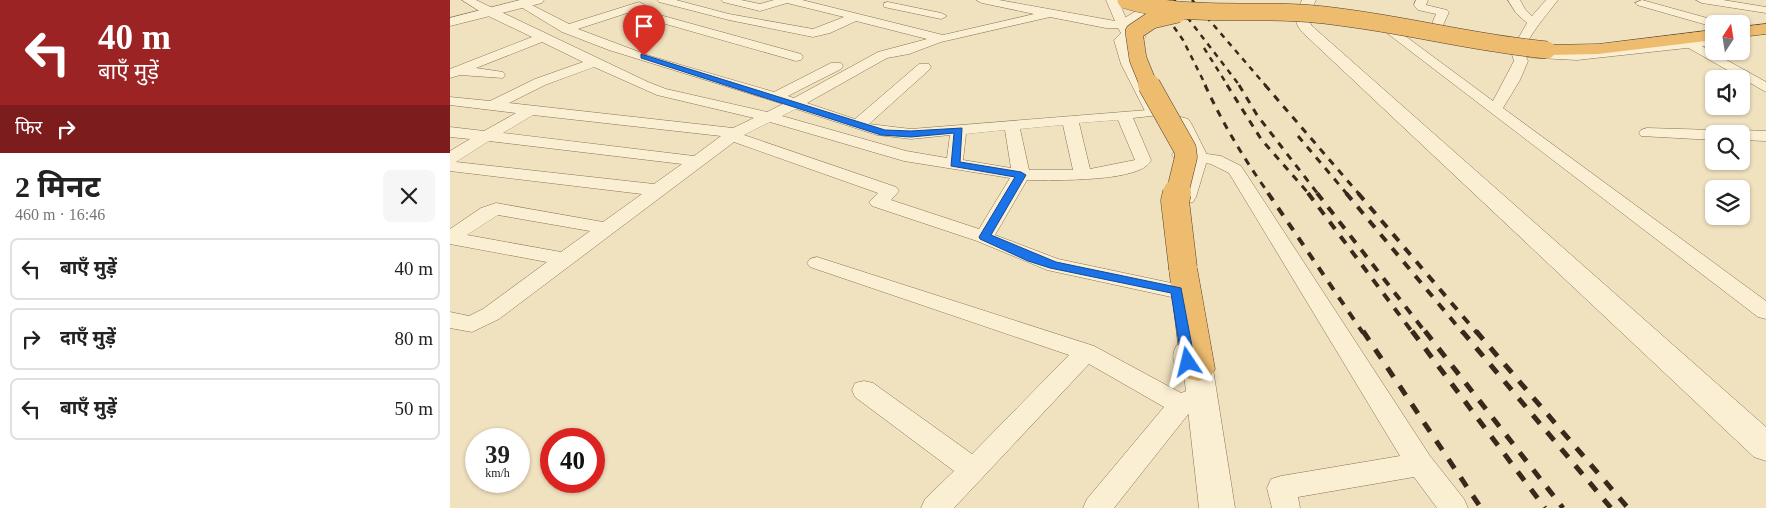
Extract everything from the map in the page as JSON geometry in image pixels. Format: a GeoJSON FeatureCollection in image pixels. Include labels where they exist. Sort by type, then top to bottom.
{"type":"FeatureCollection","features":[{"type":"Feature","properties":{"kind":"highway"},"geometry":{"type":"LineString","coordinates":[[1127,0],[1157,8],[1202,12],[1326,15],[1478,42],[1547,50],[1598,49],[1692,40],[1705,36]]}},
{"type":"Feature","properties":{"kind":"highway"},"geometry":{"type":"LineString","coordinates":[[1194,389],[1180,279],[1175,201],[1186,157],[1185,149],[1136,59],[1133,41],[1137,29],[1152,20],[1177,14],[1202,12]]}},
{"type":"Feature","properties":{"kind":"highway"},"geometry":{"type":"LineString","coordinates":[[1750,30],[1766,28]]}},
{"type":"Feature","properties":{"kind":"street"},"geometry":{"type":"LineString","coordinates":[[468,0],[488,12],[662,92],[766,116],[828,151],[890,191],[878,202],[984,237],[1032,258],[1054,265],[1180,279],[1166,188],[1188,156]]}},
{"type":"Feature","properties":{"kind":"street"},"geometry":{"type":"LineString","coordinates":[[450,22],[537,0]]}},
{"type":"Feature","properties":{"kind":"street"},"geometry":{"type":"LineString","coordinates":[[566,29],[652,0]]}},
{"type":"Feature","properties":{"kind":"street"},"geometry":{"type":"LineString","coordinates":[[663,0],[728,18],[813,33],[861,17],[899,0]]}},
{"type":"Feature","properties":{"kind":"street"},"geometry":{"type":"LineString","coordinates":[[727,0],[760,8],[785,0]]}},
{"type":"Feature","properties":{"kind":"street"},"geometry":{"type":"LineString","coordinates":[[789,0],[938,38],[953,38],[1051,14]]}},
{"type":"Feature","properties":{"kind":"street"},"geometry":{"type":"LineString","coordinates":[[982,0],[1106,24],[1126,29],[1141,39],[1150,67],[1188,156],[1185,197],[1207,361],[1194,389],[1118,495],[1097,508]]}},
{"type":"Feature","properties":{"kind":"street"},"geometry":{"type":"LineString","coordinates":[[1112,0],[1126,29]]}},
{"type":"Feature","properties":{"kind":"street"},"geometry":{"type":"LineString","coordinates":[[1127,0],[1129,9],[1122,40],[1125,53],[1155,112],[1188,156],[1215,160],[1236,170],[1420,464],[1454,508]]}},
{"type":"Feature","properties":{"kind":"street"},"geometry":{"type":"LineString","coordinates":[[1126,29],[1149,9],[1144,0]]}},
{"type":"Feature","properties":{"kind":"street"},"geometry":{"type":"LineString","coordinates":[[1422,0],[1420,5],[1422,8],[1443,12],[1435,31]]}},
{"type":"Feature","properties":{"kind":"street"},"geometry":{"type":"LineString","coordinates":[[1514,0],[1520,11],[1533,22]]}},
{"type":"Feature","properties":{"kind":"street"},"geometry":{"type":"LineString","coordinates":[[1495,110],[1518,70],[1521,61],[1518,48],[1533,22],[1552,0]]}},
{"type":"Feature","properties":{"kind":"street"},"geometry":{"type":"LineString","coordinates":[[1702,0],[1766,10]]}},
{"type":"Feature","properties":{"kind":"street"},"geometry":{"type":"LineString","coordinates":[[522,4],[566,29],[702,76],[796,103],[884,133],[898,134],[959,130],[1155,112]]}},
{"type":"Feature","properties":{"kind":"street"},"geometry":{"type":"LineString","coordinates":[[1641,4],[1705,22]]}},
{"type":"Feature","properties":{"kind":"street"},"geometry":{"type":"LineString","coordinates":[[888,5],[941,16]]}},
{"type":"Feature","properties":{"kind":"street"},"geometry":{"type":"LineString","coordinates":[[1305,9],[1435,31],[1518,48],[1575,47],[1705,35]]}},
{"type":"Feature","properties":{"kind":"street"},"geometry":{"type":"LineString","coordinates":[[1305,9],[1335,19],[1518,48],[1577,55],[1692,40],[1705,40]]}},
{"type":"Feature","properties":{"kind":"street"},"geometry":{"type":"LineString","coordinates":[[1305,9],[1302,23],[1341,62],[1466,173],[1766,447]]}},
{"type":"Feature","properties":{"kind":"street"},"geometry":{"type":"LineString","coordinates":[[626,10],[796,57]]}},
{"type":"Feature","properties":{"kind":"street"},"geometry":{"type":"LineString","coordinates":[[1385,27],[1766,312]]}},
{"type":"Feature","properties":{"kind":"street"},"geometry":{"type":"LineString","coordinates":[[1750,36],[1766,33]]}},
{"type":"Feature","properties":{"kind":"street"},"geometry":{"type":"LineString","coordinates":[[453,71],[543,37]]}},
{"type":"Feature","properties":{"kind":"street"},"geometry":{"type":"LineString","coordinates":[[450,320],[465,324],[484,318],[733,134],[766,116],[796,103],[884,55],[904,51],[938,38]]}},
{"type":"Feature","properties":{"kind":"street"},"geometry":{"type":"LineString","coordinates":[[1692,40],[1766,88]]}},
{"type":"Feature","properties":{"kind":"street"},"geometry":{"type":"LineString","coordinates":[[776,97],[875,47]]}},
{"type":"Feature","properties":{"kind":"street"},"geometry":{"type":"LineString","coordinates":[[494,105],[535,84],[595,62]]}},
{"type":"Feature","properties":{"kind":"street"},"geometry":{"type":"LineString","coordinates":[[858,124],[924,67]]}},
{"type":"Feature","properties":{"kind":"street"},"geometry":{"type":"LineString","coordinates":[[453,71],[498,75]]}},
{"type":"Feature","properties":{"kind":"street"},"geometry":{"type":"LineString","coordinates":[[450,101],[733,134],[828,151],[904,156],[1021,175],[1082,175],[1135,167],[1142,163],[1124,115]]}},
{"type":"Feature","properties":{"kind":"street"},"geometry":{"type":"LineString","coordinates":[[450,158],[531,110]]}},
{"type":"Feature","properties":{"kind":"street"},"geometry":{"type":"LineString","coordinates":[[1070,120],[1082,175]]}},
{"type":"Feature","properties":{"kind":"street"},"geometry":{"type":"LineString","coordinates":[[984,237],[1021,175],[1012,125]]}},
{"type":"Feature","properties":{"kind":"street"},"geometry":{"type":"LineString","coordinates":[[954,164],[959,130]]}},
{"type":"Feature","properties":{"kind":"street"},"geometry":{"type":"LineString","coordinates":[[450,132],[696,161]]}},
{"type":"Feature","properties":{"kind":"street"},"geometry":{"type":"LineString","coordinates":[[1647,133],[1705,134]]}},
{"type":"Feature","properties":{"kind":"street"},"geometry":{"type":"LineString","coordinates":[[1750,135],[1766,136]]}},
{"type":"Feature","properties":{"kind":"street"},"geometry":{"type":"LineString","coordinates":[[450,166],[657,190]]}},
{"type":"Feature","properties":{"kind":"street"},"geometry":{"type":"LineString","coordinates":[[450,238],[488,212],[496,209],[606,228]]}},
{"type":"Feature","properties":{"kind":"street"},"geometry":{"type":"LineString","coordinates":[[450,238],[562,259]]}},
{"type":"Feature","properties":{"kind":"street"},"geometry":{"type":"LineString","coordinates":[[817,263],[1194,389]]}},
{"type":"Feature","properties":{"kind":"street"},"geometry":{"type":"LineString","coordinates":[[935,508],[974,470],[1086,352]]}},
{"type":"Feature","properties":{"kind":"street"},"geometry":{"type":"LineString","coordinates":[[1194,389],[1218,508]]}},
{"type":"Feature","properties":{"kind":"street"},"geometry":{"type":"LineString","coordinates":[[864,390],[974,470]]}},
{"type":"Feature","properties":{"kind":"street"},"geometry":{"type":"LineString","coordinates":[[1286,508],[1281,488],[1420,464]]}},
{"type":"Feature","properties":{"kind":"railway"},"geometry":{"type":"LineString","coordinates":[[1155,0],[1183,40],[1206,86]]}},
{"type":"Feature","properties":{"kind":"railway"},"geometry":{"type":"LineString","coordinates":[[1174,0],[1240,86]]}},
{"type":"Feature","properties":{"kind":"railway"},"geometry":{"type":"LineString","coordinates":[[1192,0],[1266,86]]}},
{"type":"Feature","properties":{"kind":"railway"},"geometry":{"type":"LineString","coordinates":[[1204,48],[1228,86]]}},
{"type":"Feature","properties":{"kind":"railway"},"geometry":{"type":"LineString","coordinates":[[1205,85],[1234,141],[1269,194]]}},
{"type":"Feature","properties":{"kind":"railway"},"geometry":{"type":"LineString","coordinates":[[1227,85],[1261,139],[1309,194]]}},
{"type":"Feature","properties":{"kind":"railway"},"geometry":{"type":"LineString","coordinates":[[1239,85],[1257,115],[1318,194]]}},
{"type":"Feature","properties":{"kind":"railway"},"geometry":{"type":"LineString","coordinates":[[1265,85],[1359,194]]}},
{"type":"Feature","properties":{"kind":"railway"},"geometry":{"type":"LineString","coordinates":[[1298,136],[1347,194]]}},
{"type":"Feature","properties":{"kind":"railway"},"geometry":{"type":"LineString","coordinates":[[1268,193],[1363,333]]}},
{"type":"Feature","properties":{"kind":"railway"},"geometry":{"type":"LineString","coordinates":[[1308,193],[1413,333]]}},
{"type":"Feature","properties":{"kind":"railway"},"geometry":{"type":"LineString","coordinates":[[1317,193],[1426,333]]}},
{"type":"Feature","properties":{"kind":"railway"},"geometry":{"type":"LineString","coordinates":[[1346,193],[1463,333]]}},
{"type":"Feature","properties":{"kind":"railway"},"geometry":{"type":"LineString","coordinates":[[1358,193],[1477,333]]}},
{"type":"Feature","properties":{"kind":"railway"},"geometry":{"type":"LineString","coordinates":[[1363,331],[1481,508]]}},
{"type":"Feature","properties":{"kind":"railway"},"geometry":{"type":"LineString","coordinates":[[1412,331],[1545,508]]}},
{"type":"Feature","properties":{"kind":"railway"},"geometry":{"type":"LineString","coordinates":[[1425,331],[1563,508]]}},
{"type":"Feature","properties":{"kind":"railway"},"geometry":{"type":"LineString","coordinates":[[1462,331],[1611,508]]}},
{"type":"Feature","properties":{"kind":"railway"},"geometry":{"type":"LineString","coordinates":[[1476,331],[1628,508]]}},
{"type":"Feature","properties":{"kind":"route"},"geometry":{"type":"LineString","coordinates":[[644,56],[884,133],[911,134],[959,130],[954,164],[1021,175],[984,237],[1032,258],[1054,265],[1176,290],[1188,362]]}}]}
